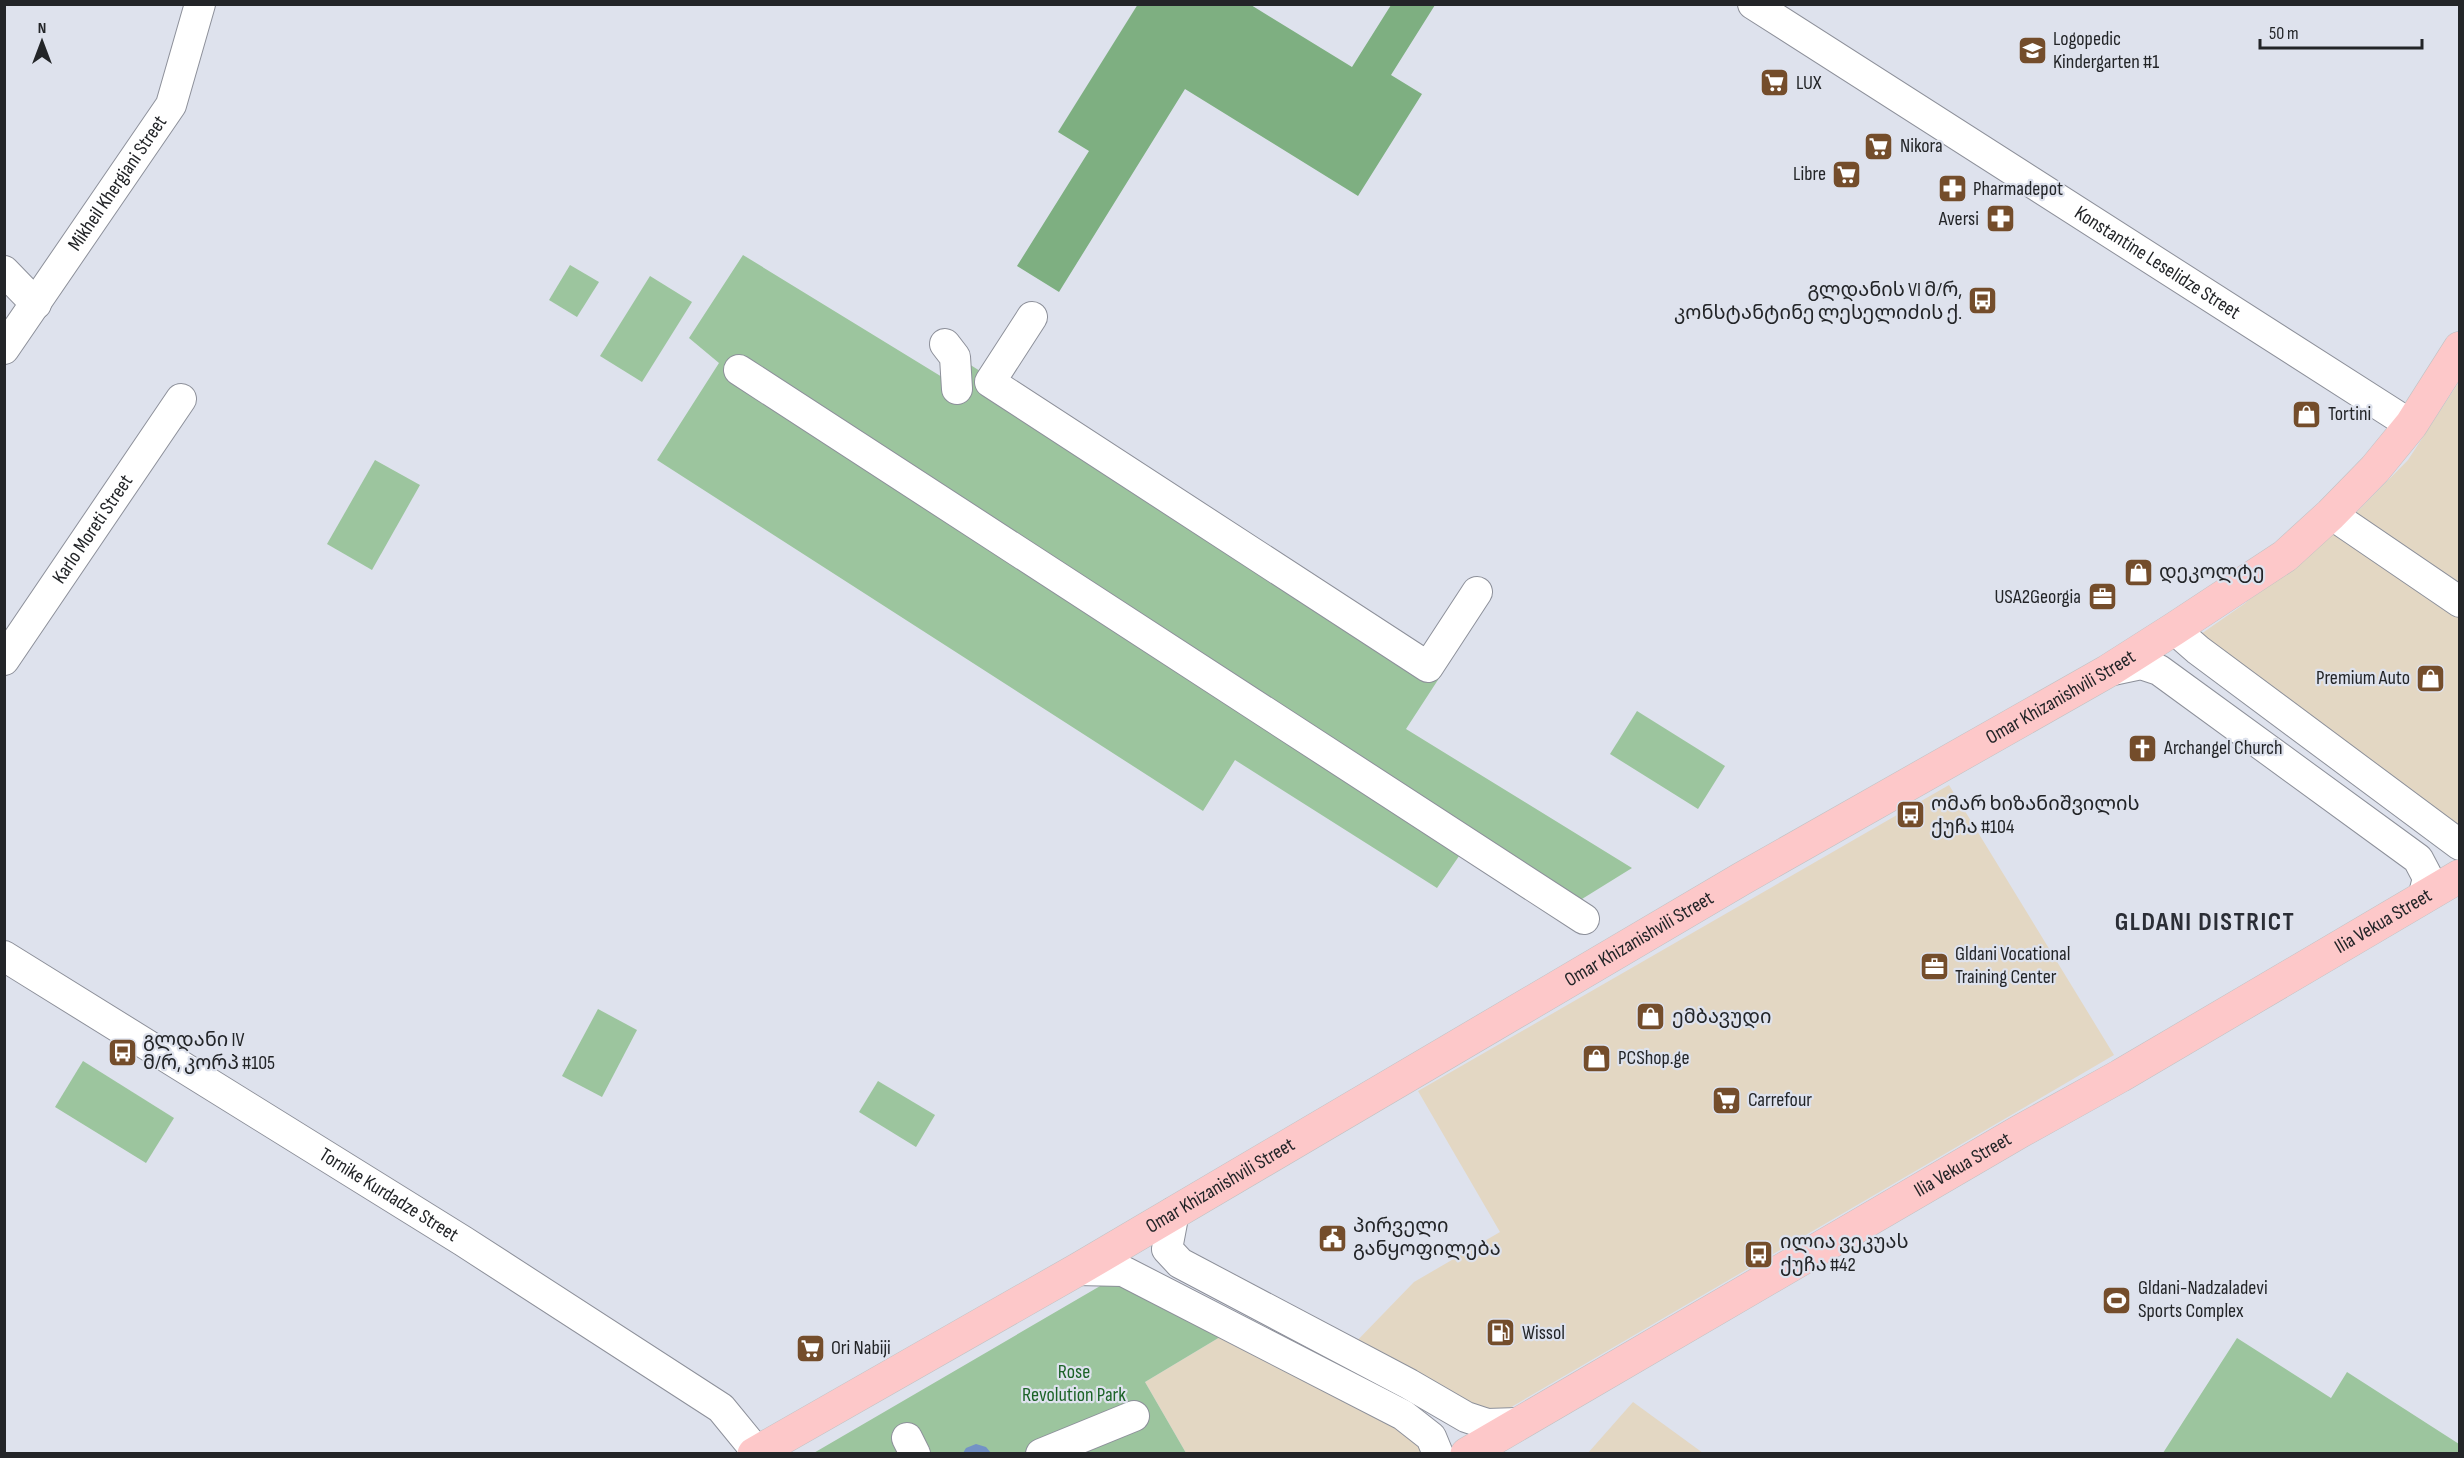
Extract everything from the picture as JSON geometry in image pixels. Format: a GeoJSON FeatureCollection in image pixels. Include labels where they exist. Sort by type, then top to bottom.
{"type":"FeatureCollection","features":[{"type":"Feature","properties":{"kind":"main road","name":"Omar Khizanishvili Street"},"geometry":{"type":"LineString","coordinates":[[755,1453],[1077,1270],[1743,878],[2108,671],[2174,629],[2285,556],[2331,514],[2375,469],[2411,425],[2460,348]]}},
{"type":"Feature","properties":{"kind":"main road","name":"Ilia Vekua Street"},"geometry":{"type":"LineString","coordinates":[[1467,1454],[2031,1125],[2120,1076],[2460,876]]}},
{"type":"Feature","properties":{"kind":"street","name":"Mikheil Khergiani Street"},"geometry":{"type":"LineString","coordinates":[[4,349],[171,105],[200,4]]}},
{"type":"Feature","properties":{"kind":"street","name":"Konstantine Leselidze Street"},"geometry":{"type":"LineString","coordinates":[[1753,4],[2411,425]]}},
{"type":"Feature","properties":{"kind":"street"},"geometry":{"type":"LineString","coordinates":[[4,271],[36,304]]}},
{"type":"Feature","properties":{"kind":"street"},"geometry":{"type":"LineString","coordinates":[[1032,317],[990,382],[1428,666],[1477,592]]}},
{"type":"Feature","properties":{"kind":"street"},"geometry":{"type":"LineString","coordinates":[[945,344],[956,357],[957,388]]}},
{"type":"Feature","properties":{"kind":"street"},"geometry":{"type":"LineString","coordinates":[[739,370],[1584,919]]}},
{"type":"Feature","properties":{"kind":"street","name":"Karlo Moreti Street"},"geometry":{"type":"LineString","coordinates":[[4,660],[181,399]]}},
{"type":"Feature","properties":{"kind":"street"},"geometry":{"type":"LineString","coordinates":[[2331,514],[2460,602]]}},
{"type":"Feature","properties":{"kind":"street"},"geometry":{"type":"LineString","coordinates":[[2174,629],[2198,650],[2460,845]]}},
{"type":"Feature","properties":{"kind":"street"},"geometry":{"type":"LineString","coordinates":[[2108,671],[2141,664],[2160,670],[2418,859],[2428,878],[2422,898]]}},
{"type":"Feature","properties":{"kind":"street","name":"Tornike Kurdadze Street"},"geometry":{"type":"LineString","coordinates":[[4,956],[463,1241],[721,1408],[755,1453]]}},
{"type":"Feature","properties":{"kind":"street"},"geometry":{"type":"LineString","coordinates":[[1174,1212],[1167,1249],[1180,1263],[1410,1384],[1466,1417],[1487,1424],[1518,1423]]}},
{"type":"Feature","properties":{"kind":"street"},"geometry":{"type":"LineString","coordinates":[[1077,1270],[1123,1271],[1403,1415],[1431,1437],[1438,1454]]}},
{"type":"Feature","properties":{"kind":"street"},"geometry":{"type":"LineString","coordinates":[[1041,1454],[1134,1416]]}},
{"type":"Feature","properties":{"kind":"shaded area"},"geometry":{"type":"Polygon","coordinates":[[[2459,382],[2459,838],[2201,634],[2244,604],[2352,517],[2408,460],[2459,382]]]}},
{"type":"Feature","properties":{"kind":"shaded area"},"geometry":{"type":"Polygon","coordinates":[[[1949,785],[2114,1055],[1489,1420],[1351,1347],[1414,1282],[1500,1232],[1418,1091],[1949,785]]]}},
{"type":"Feature","properties":{"kind":"shaded area"},"geometry":{"type":"Polygon","coordinates":[[[1220,1337],[1420,1438],[1425,1454],[1186,1453],[1145,1382],[1220,1337]]]}},
{"type":"Feature","properties":{"kind":"shaded area"},"geometry":{"type":"Polygon","coordinates":[[[1633,1402],[1703,1453],[1588,1453],[1633,1402]]]}},
{"type":"Feature","properties":{"kind":"green space"},"geometry":{"type":"Polygon","coordinates":[[[1138,4],[1251,5],[1352,67],[1391,5],[1435,5],[1391,75],[1422,94],[1358,196],[1185,89],[1059,292],[1017,266],[1089,151],[1058,132],[1138,4]]]}},
{"type":"Feature","properties":{"kind":"green space"},"geometry":{"type":"Polygon","coordinates":[[[743,255],[947,380],[961,359],[1447,666],[1406,729],[1632,868],[1561,912],[1466,846],[1437,888],[1235,760],[1203,811],[657,460],[719,363],[689,338],[743,255]]]}},
{"type":"Feature","properties":{"kind":"green space"},"geometry":{"type":"Polygon","coordinates":[[[570,265],[599,282],[577,317],[549,300],[570,265]]]}},
{"type":"Feature","properties":{"kind":"green space"},"geometry":{"type":"Polygon","coordinates":[[[650,276],[692,302],[642,382],[600,356],[650,276]]]}},
{"type":"Feature","properties":{"kind":"green space"},"geometry":{"type":"Polygon","coordinates":[[[375,460],[420,485],[372,570],[327,544],[375,460]]]}},
{"type":"Feature","properties":{"kind":"green space"},"geometry":{"type":"Polygon","coordinates":[[[1637,711],[1725,766],[1698,809],[1610,754],[1637,711]]]}},
{"type":"Feature","properties":{"kind":"green space"},"geometry":{"type":"Polygon","coordinates":[[[598,1009],[637,1030],[602,1097],[562,1076],[598,1009]]]}},
{"type":"Feature","properties":{"kind":"green space"},"geometry":{"type":"Polygon","coordinates":[[[83,1061],[174,1118],[146,1163],[55,1107],[83,1061]]]}},
{"type":"Feature","properties":{"kind":"green space"},"geometry":{"type":"Polygon","coordinates":[[[878,1081],[935,1115],[916,1147],[859,1112],[878,1081]]]}},
{"type":"Feature","properties":{"kind":"green space","name":"Rose Revolution Park"},"geometry":{"type":"Polygon","coordinates":[[[1107,1282],[1126,1285],[1220,1337],[1145,1382],[1186,1453],[812,1454],[1107,1282]]]}},
{"type":"Feature","properties":{"kind":"green space"},"geometry":{"type":"Polygon","coordinates":[[[2237,1338],[2331,1398],[2347,1372],[2459,1444],[2459,1453],[2163,1453],[2237,1338]]]}},
{"type":"Feature","properties":{"kind":"water"},"geometry":{"type":"Polygon","coordinates":[[[976,1444],[986,1447],[991,1453],[963,1453],[966,1448],[976,1444]]]}},
{"type":"Feature","properties":{"kind":"place","name":"Logopedic Kindergarten #1"},"geometry":{"type":"Point","coordinates":[2032,50]}},
{"type":"Feature","properties":{"kind":"place","name":"LUX"},"geometry":{"type":"Point","coordinates":[1775,83]}},
{"type":"Feature","properties":{"kind":"place","name":"Nikora"},"geometry":{"type":"Point","coordinates":[1879,146]}},
{"type":"Feature","properties":{"kind":"place","name":"Libre"},"geometry":{"type":"Point","coordinates":[1847,174]}},
{"type":"Feature","properties":{"kind":"place","name":"Pharmadepot"},"geometry":{"type":"Point","coordinates":[1952,189]}},
{"type":"Feature","properties":{"kind":"place","name":"Aversi"},"geometry":{"type":"Point","coordinates":[2000,219]}},
{"type":"Feature","properties":{"kind":"place","name":"გლდანის VI მ/რ, კონსტანტინე ლესელიძის ქ."},"geometry":{"type":"Point","coordinates":[1983,301]}},
{"type":"Feature","properties":{"kind":"place","name":"Tortini"},"geometry":{"type":"Point","coordinates":[2307,414]}},
{"type":"Feature","properties":{"kind":"place","name":"დეკოლტე"},"geometry":{"type":"Point","coordinates":[2138,572]}},
{"type":"Feature","properties":{"kind":"place","name":"USA2Georgia"},"geometry":{"type":"Point","coordinates":[2102,597]}},
{"type":"Feature","properties":{"kind":"place","name":"Premium Auto"},"geometry":{"type":"Point","coordinates":[2431,678]}},
{"type":"Feature","properties":{"kind":"place","name":"Archangel Church"},"geometry":{"type":"Point","coordinates":[2143,748]}},
{"type":"Feature","properties":{"kind":"place","name":"ომარ ხიზანიშვილის ქუჩა #104"},"geometry":{"type":"Point","coordinates":[1910,815]}},
{"type":"Feature","properties":{"kind":"place","name":"Gldani Vocational Training Center"},"geometry":{"type":"Point","coordinates":[1934,966]}},
{"type":"Feature","properties":{"kind":"place","name":"ემბავუდი"},"geometry":{"type":"Point","coordinates":[1651,1017]}},
{"type":"Feature","properties":{"kind":"place","name":"გლდანი IV მ/რ, კორპ #105"},"geometry":{"type":"Point","coordinates":[122,1052]}},
{"type":"Feature","properties":{"kind":"place","name":"PCShop.ge"},"geometry":{"type":"Point","coordinates":[1597,1058]}},
{"type":"Feature","properties":{"kind":"place","name":"Carrefour"},"geometry":{"type":"Point","coordinates":[1727,1100]}},
{"type":"Feature","properties":{"kind":"place","name":"პირველი განყოფილება"},"geometry":{"type":"Point","coordinates":[1332,1238]}},
{"type":"Feature","properties":{"kind":"place","name":"ილია ვეკუას ქუჩა #42"},"geometry":{"type":"Point","coordinates":[1759,1254]}},
{"type":"Feature","properties":{"kind":"place","name":"Gldani-Nadzaladevi Sports Complex"},"geometry":{"type":"Point","coordinates":[2117,1300]}},
{"type":"Feature","properties":{"kind":"place","name":"Wissol"},"geometry":{"type":"Point","coordinates":[1501,1333]}},
{"type":"Feature","properties":{"kind":"place","name":"Ori Nabiji"},"geometry":{"type":"Point","coordinates":[810,1348]}},
{"type":"Feature","properties":{"kind":"district","name":"GLDANI DISTRICT"},"geometry":{"type":"Point","coordinates":[2205,922]}}]}
